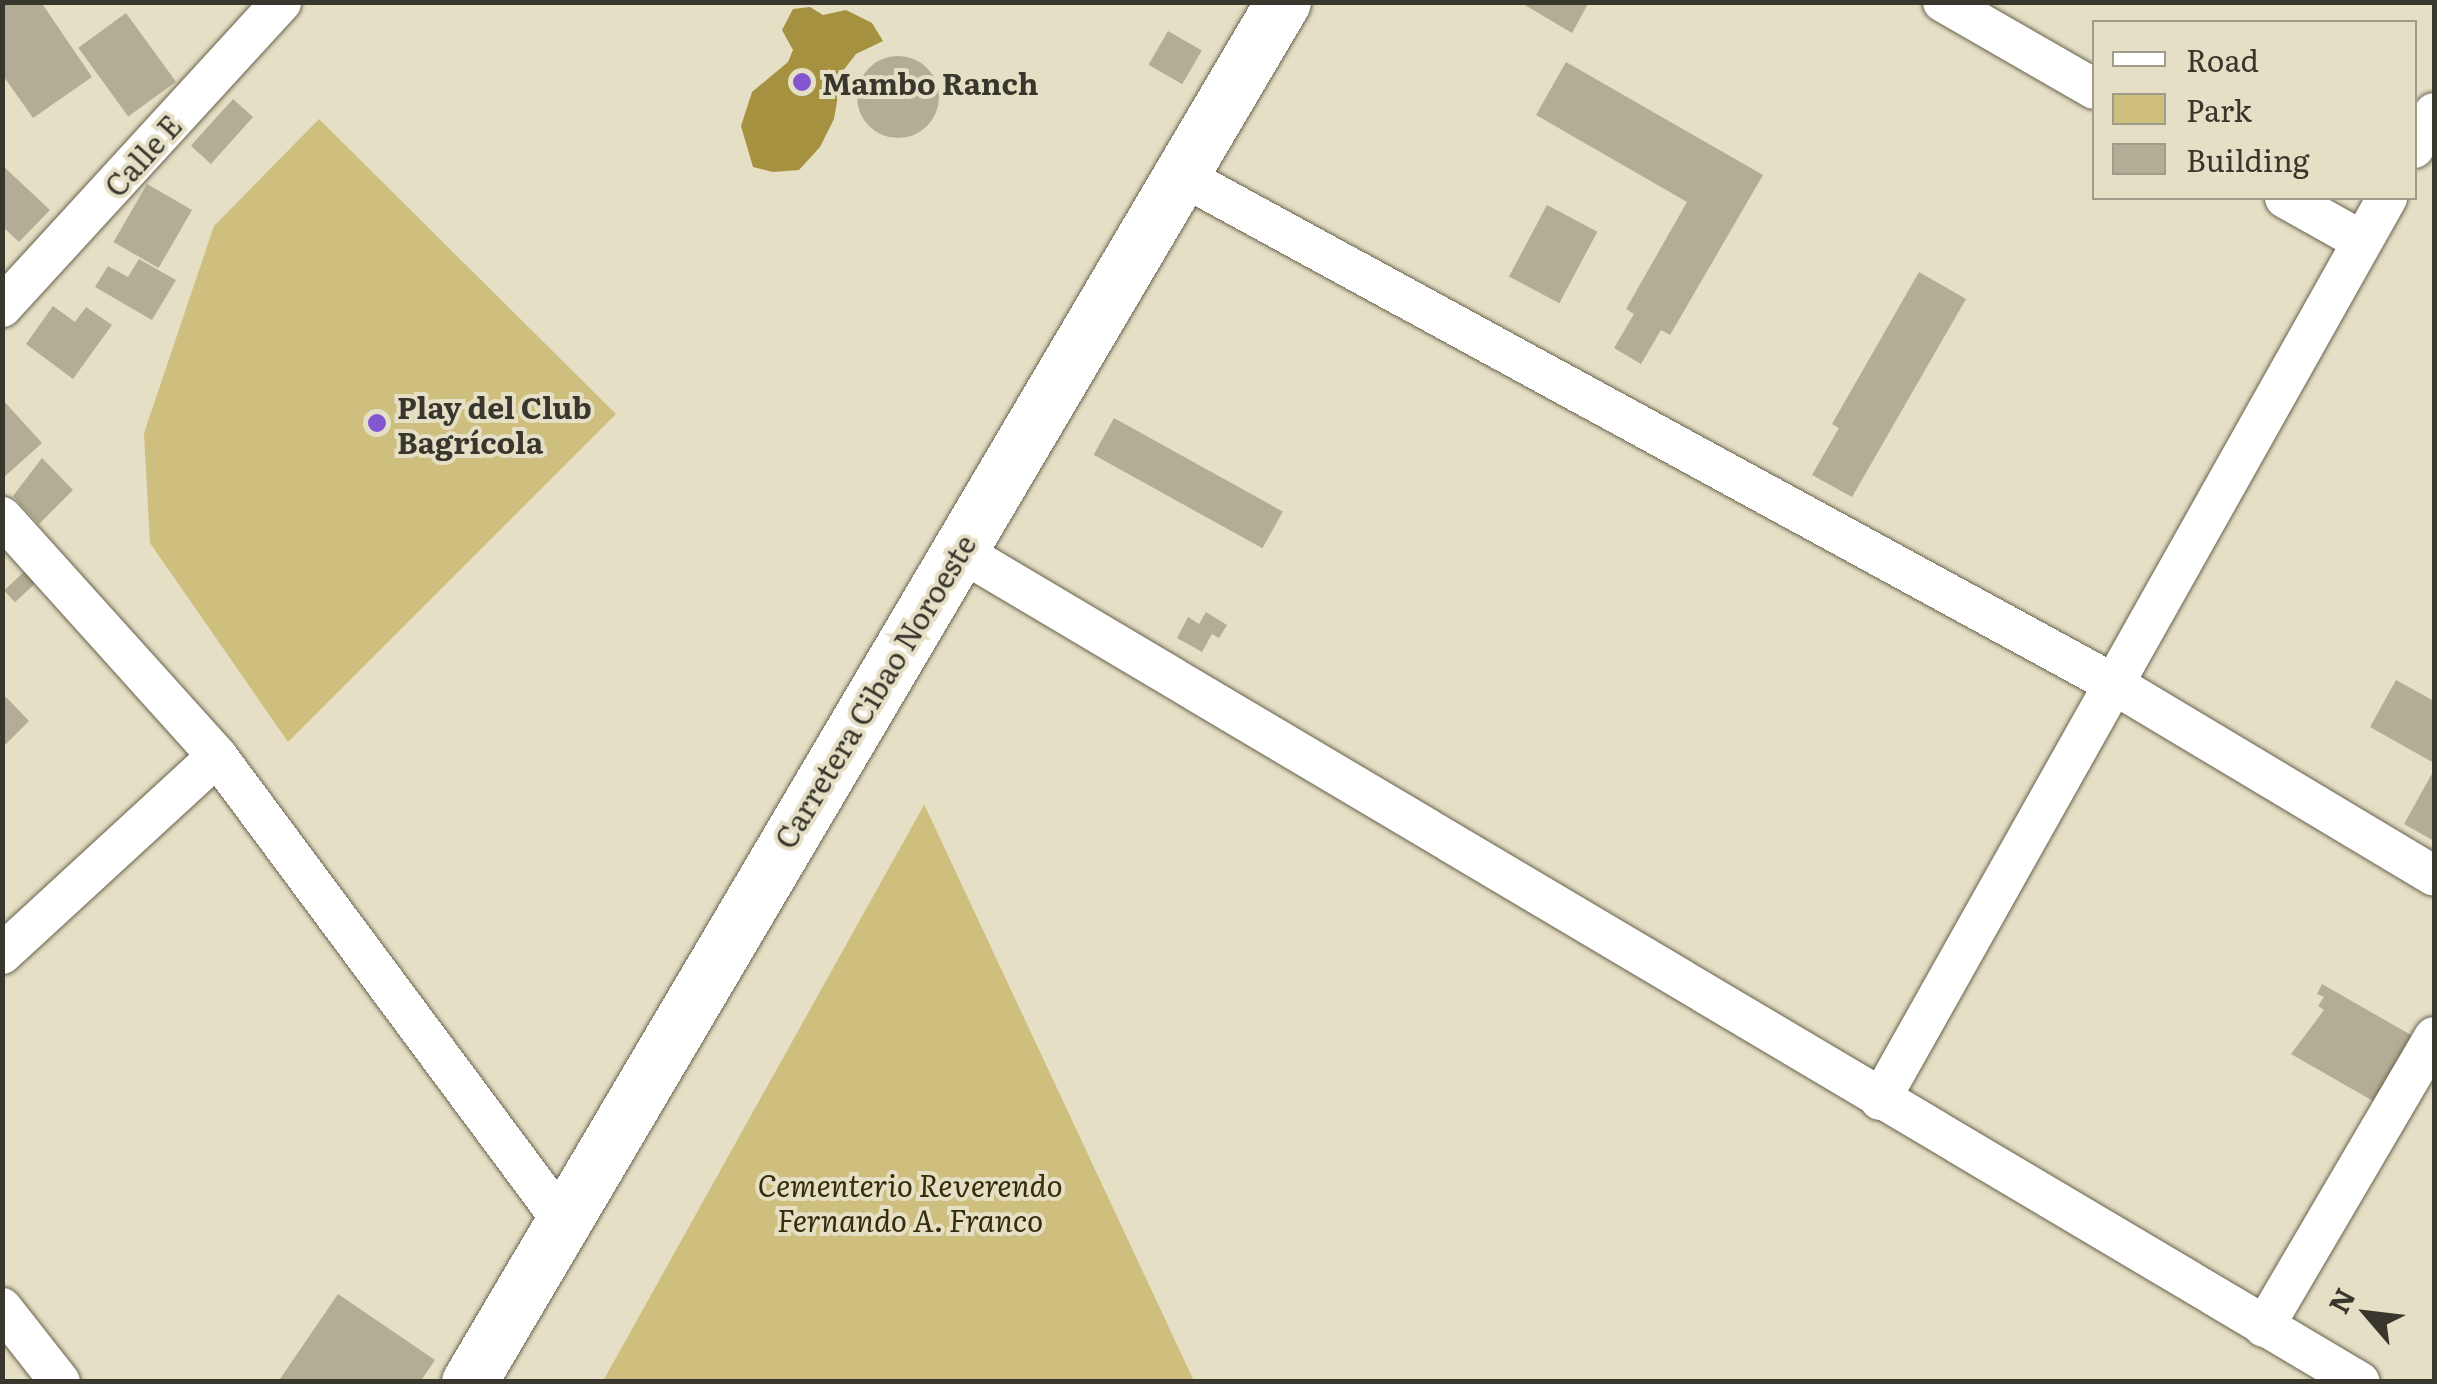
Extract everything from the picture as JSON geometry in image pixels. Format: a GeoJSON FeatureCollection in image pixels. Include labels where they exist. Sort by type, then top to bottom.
{"type":"FeatureCollection","features":[{"type":"Feature","properties":{"kind":"main road","name":"Carretera Cibao Noroeste"},"geometry":{"type":"LineString","coordinates":[[469,1382],[561,1219],[1283,2]]}},
{"type":"Feature","properties":{"kind":"street","name":"Calle E"},"geometry":{"type":"LineString","coordinates":[[2,307],[281,2]]}},
{"type":"Feature","properties":{"kind":"street"},"geometry":{"type":"LineString","coordinates":[[1943,2],[2092,88]]}},
{"type":"Feature","properties":{"kind":"street"},"geometry":{"type":"LineString","coordinates":[[2417,143],[2434,113]]}},
{"type":"Feature","properties":{"kind":"street"},"geometry":{"type":"LineString","coordinates":[[1180,174],[2112,683],[2434,876]]}},
{"type":"Feature","properties":{"kind":"street"},"geometry":{"type":"LineString","coordinates":[[2288,200],[2362,242]]}},
{"type":"Feature","properties":{"kind":"street"},"geometry":{"type":"LineString","coordinates":[[1880,1100],[2386,200]]}},
{"type":"Feature","properties":{"kind":"street"},"geometry":{"type":"LineString","coordinates":[[8,534],[217,756],[561,1219]]}},
{"type":"Feature","properties":{"kind":"street"},"geometry":{"type":"LineString","coordinates":[[958,550],[2360,1382]]}},
{"type":"Feature","properties":{"kind":"street"},"geometry":{"type":"LineString","coordinates":[[2,954],[217,756]]}},
{"type":"Feature","properties":{"kind":"street"},"geometry":{"type":"LineString","coordinates":[[2264,1327],[2434,1036]]}},
{"type":"Feature","properties":{"kind":"street"},"geometry":{"type":"LineString","coordinates":[[2,1308],[60,1382]]}},
{"type":"Feature","properties":{"kind":"green space","name":"Play del Club Bagrícola"},"geometry":{"type":"Polygon","coordinates":[[[319,119],[616,414],[288,742],[150,543],[144,433],[214,226],[319,119]]]}},
{"type":"Feature","properties":{"kind":"green space","name":"Cementerio Reverendo Fernando A. Franco"},"geometry":{"type":"Polygon","coordinates":[[[924,805],[1194,1381],[603,1381],[924,805]]]}},
{"type":"Feature","properties":{"kind":"shaded area","name":"Mambo Ranch"},"geometry":{"type":"Polygon","coordinates":[[[810,7],[823,15],[846,10],[872,23],[883,41],[856,54],[842,72],[834,119],[820,147],[799,170],[773,172],[753,167],[741,126],[752,92],[788,62],[793,50],[782,30],[793,9],[810,7]]]}},
{"type":"Feature","properties":{"kind":"building"},"geometry":{"type":"Polygon","coordinates":[[[2,2],[41,2],[92,77],[33,118],[2,74],[2,2]]]}},
{"type":"Feature","properties":{"kind":"building"},"geometry":{"type":"Polygon","coordinates":[[[1520,2],[1589,2],[1572,33],[1520,2]]]}},
{"type":"Feature","properties":{"kind":"building"},"geometry":{"type":"Polygon","coordinates":[[[126,13],[176,82],[128,116],[78,48],[126,13]]]}},
{"type":"Feature","properties":{"kind":"building"},"geometry":{"type":"Polygon","coordinates":[[[1168,31],[1202,50],[1182,84],[1148,65],[1168,31]]]}},
{"type":"Feature","properties":{"kind":"building"},"geometry":{"type":"Polygon","coordinates":[[[898,56],[914,59],[927,68],[936,81],[936,113],[927,126],[914,135],[898,138],[882,135],[869,126],[860,113],[857,97],[860,81],[869,68],[882,59],[898,56]]]}},
{"type":"Feature","properties":{"kind":"building"},"geometry":{"type":"Polygon","coordinates":[[[1566,62],[1763,175],[1670,335],[1661,330],[1641,364],[1614,348],[1634,314],[1626,309],[1687,202],[1536,115],[1566,62]]]}},
{"type":"Feature","properties":{"kind":"building"},"geometry":{"type":"Polygon","coordinates":[[[233,99],[253,117],[211,164],[191,146],[233,99]]]}},
{"type":"Feature","properties":{"kind":"building"},"geometry":{"type":"Polygon","coordinates":[[[2,165],[50,210],[19,242],[2,226],[2,165]]]}},
{"type":"Feature","properties":{"kind":"building"},"geometry":{"type":"Polygon","coordinates":[[[147,184],[192,210],[159,268],[114,242],[147,184]]]}},
{"type":"Feature","properties":{"kind":"building"},"geometry":{"type":"Polygon","coordinates":[[[1547,205],[1597,232],[1559,303],[1509,277],[1547,205]]]}},
{"type":"Feature","properties":{"kind":"building"},"geometry":{"type":"Polygon","coordinates":[[[139,259],[176,280],[152,320],[95,287],[108,266],[128,277],[139,259]]]}},
{"type":"Feature","properties":{"kind":"building"},"geometry":{"type":"Polygon","coordinates":[[[1919,272],[1966,299],[1852,497],[1812,475],[1839,428],[1832,424],[1919,272]]]}},
{"type":"Feature","properties":{"kind":"building"},"geometry":{"type":"Polygon","coordinates":[[[53,306],[75,322],[86,307],[112,325],[73,379],[26,344],[53,306]]]}},
{"type":"Feature","properties":{"kind":"building"},"geometry":{"type":"Polygon","coordinates":[[[2,399],[42,443],[2,479],[2,399]]]}},
{"type":"Feature","properties":{"kind":"building"},"geometry":{"type":"Polygon","coordinates":[[[1114,418],[1283,512],[1262,548],[1094,455],[1114,418]]]}},
{"type":"Feature","properties":{"kind":"building"},"geometry":{"type":"Polygon","coordinates":[[[42,458],[73,490],[39,524],[13,496],[42,458]]]}},
{"type":"Feature","properties":{"kind":"building"},"geometry":{"type":"Polygon","coordinates":[[[26,570],[37,582],[15,602],[4,590],[26,570]]]}},
{"type":"Feature","properties":{"kind":"building"},"geometry":{"type":"Polygon","coordinates":[[[1206,612],[1227,625],[1219,638],[1212,634],[1202,652],[1177,638],[1188,617],[1199,624],[1206,612]]]}},
{"type":"Feature","properties":{"kind":"building"},"geometry":{"type":"Polygon","coordinates":[[[2396,680],[2434,701],[2434,763],[2370,727],[2396,680]]]}},
{"type":"Feature","properties":{"kind":"building"},"geometry":{"type":"Polygon","coordinates":[[[6,697],[29,721],[5,745],[2,701],[6,697]]]}},
{"type":"Feature","properties":{"kind":"building"},"geometry":{"type":"Polygon","coordinates":[[[2434,770],[2434,841],[2404,824],[2434,770]]]}},
{"type":"Feature","properties":{"kind":"building"},"geometry":{"type":"Polygon","coordinates":[[[2322,984],[2418,1039],[2380,1105],[2291,1054],[2324,1010],[2318,1006],[2324,997],[2317,994],[2322,984]]]}},
{"type":"Feature","properties":{"kind":"building"},"geometry":{"type":"Polygon","coordinates":[[[338,1294],[435,1360],[420,1382],[278,1382],[338,1294]]]}},
{"type":"Feature","properties":{"kind":"place","name":"Mambo Ranch"},"geometry":{"type":"Point","coordinates":[802,82]}},
{"type":"Feature","properties":{"kind":"place","name":"Play del Club Bagrícola"},"geometry":{"type":"Point","coordinates":[377,423]}}]}
